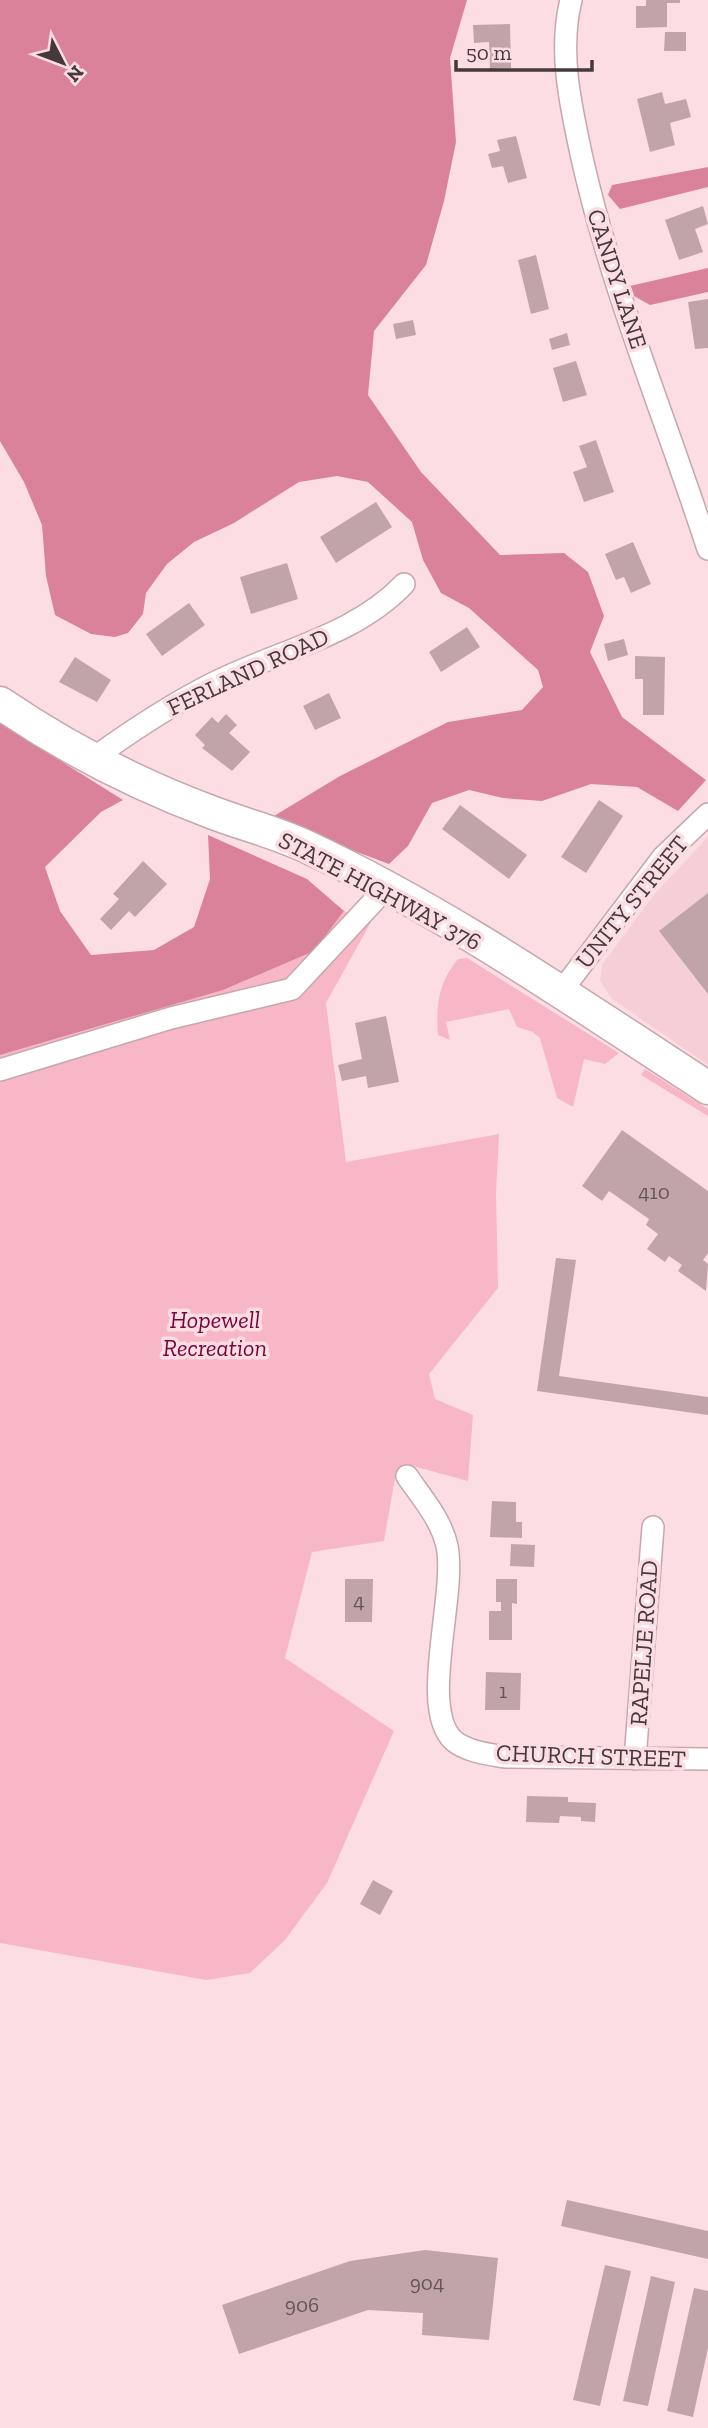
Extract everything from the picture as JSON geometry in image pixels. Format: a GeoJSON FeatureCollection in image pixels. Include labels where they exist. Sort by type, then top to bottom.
{"type":"FeatureCollection","features":[{"type":"Feature","properties":{"kind":"main road","name":"STATE HIGHWAY 376"},"geometry":{"type":"LineString","coordinates":[[0,704],[91,760],[210,812],[303,845],[386,888],[476,939],[708,1088]]}},
{"type":"Feature","properties":{"kind":"street","name":"CANDY LANE"},"geometry":{"type":"LineString","coordinates":[[571,0],[567,15],[569,100],[596,217],[708,549]]}},
{"type":"Feature","properties":{"kind":"street","name":"FERLAND ROAD"},"geometry":{"type":"LineString","coordinates":[[91,760],[144,721],[215,682],[344,627],[385,604],[404,584]]}},
{"type":"Feature","properties":{"kind":"street","name":"UNITY STREET"},"geometry":{"type":"LineString","coordinates":[[560,993],[663,857],[708,814]]}},
{"type":"Feature","properties":{"kind":"street"},"geometry":{"type":"LineString","coordinates":[[0,1070],[58,1055],[171,1018],[292,989],[386,888]]}},
{"type":"Feature","properties":{"kind":"street","name":"CHURCH STREET"},"geometry":{"type":"LineString","coordinates":[[407,1476],[438,1520],[447,1547],[447,1605],[437,1701],[442,1727],[456,1742],[474,1751],[505,1757],[708,1759]]}},
{"type":"Feature","properties":{"kind":"street","name":"RAPELJE ROAD"},"geometry":{"type":"LineString","coordinates":[[635,1759],[653,1527]]}},
{"type":"Feature","properties":{"kind":"shaded area"},"geometry":{"type":"Polygon","coordinates":[[[0,0],[467,0],[450,58],[456,142],[444,201],[426,265],[374,331],[368,395],[421,472],[500,555],[564,553],[588,572],[604,616],[590,652],[622,717],[706,780],[678,811],[637,787],[591,784],[542,801],[503,798],[469,790],[432,803],[408,846],[389,864],[269,819],[340,776],[448,722],[522,710],[543,687],[538,670],[469,608],[441,593],[423,560],[412,522],[368,482],[337,476],[299,482],[234,523],[194,542],[167,564],[146,593],[143,614],[128,633],[115,637],[91,634],[55,615],[46,576],[42,525],[24,482],[0,441],[0,0]]]}},
{"type":"Feature","properties":{"kind":"shaded area"},"geometry":{"type":"Polygon","coordinates":[[[708,167],[708,187],[620,209],[608,195],[612,185],[708,167]]]}},
{"type":"Feature","properties":{"kind":"shaded area"},"geometry":{"type":"Polygon","coordinates":[[[708,268],[708,292],[650,305],[634,296],[630,286],[708,268]]]}},
{"type":"Feature","properties":{"kind":"shaded area"},"geometry":{"type":"Polygon","coordinates":[[[0,723],[123,800],[101,812],[45,867],[60,911],[91,955],[154,950],[194,927],[210,879],[208,835],[307,879],[344,911],[314,951],[223,990],[0,1055],[0,723]]]}},
{"type":"Feature","properties":{"kind":"shaded area"},"geometry":{"type":"Polygon","coordinates":[[[708,837],[708,1065],[611,998],[600,980],[602,965],[653,896],[708,837]]]}},
{"type":"Feature","properties":{"kind":"green space","name":"Hopewell Recreation"},"geometry":{"type":"Polygon","coordinates":[[[344,911],[371,922],[326,1003],[346,1162],[499,1134],[496,1193],[498,1288],[429,1374],[435,1399],[473,1415],[468,1481],[406,1464],[396,1472],[384,1541],[312,1552],[285,1658],[394,1731],[327,1883],[285,1940],[250,1973],[206,1980],[0,1943],[0,1055],[127,1018],[314,951],[344,911]]]}},
{"type":"Feature","properties":{"kind":"green space"},"geometry":{"type":"Polygon","coordinates":[[[467,958],[619,1053],[605,1064],[584,1059],[573,1107],[557,1098],[540,1038],[533,1032],[517,1027],[509,1009],[446,1022],[450,1040],[438,1035],[437,1014],[442,986],[458,959],[467,958]]]}},
{"type":"Feature","properties":{"kind":"green space"},"geometry":{"type":"Polygon","coordinates":[[[645,1069],[708,1109],[708,1116],[641,1075],[645,1069]]]}},
{"type":"Feature","properties":{"kind":"building"},"geometry":{"type":"Polygon","coordinates":[[[646,0],[680,0],[680,3],[667,3],[667,27],[636,28],[636,6],[646,6],[646,0]]]}},
{"type":"Feature","properties":{"kind":"building"},"geometry":{"type":"Polygon","coordinates":[[[510,24],[511,68],[490,69],[489,42],[474,43],[473,25],[510,24]]]}},
{"type":"Feature","properties":{"kind":"building"},"geometry":{"type":"Polygon","coordinates":[[[665,32],[686,32],[686,51],[664,51],[665,32]]]}},
{"type":"Feature","properties":{"kind":"building"},"geometry":{"type":"Polygon","coordinates":[[[662,92],[665,104],[686,99],[691,117],[670,123],[675,145],[650,152],[637,99],[662,92]]]}},
{"type":"Feature","properties":{"kind":"building"},"geometry":{"type":"Polygon","coordinates":[[[516,136],[527,178],[508,183],[503,166],[492,168],[488,154],[500,151],[497,140],[516,136]]]}},
{"type":"Feature","properties":{"kind":"building"},"geometry":{"type":"Polygon","coordinates":[[[703,206],[708,224],[695,229],[703,252],[679,260],[665,220],[703,206]]]}},
{"type":"Feature","properties":{"kind":"building"},"geometry":{"type":"Polygon","coordinates":[[[536,255],[549,309],[531,314],[518,260],[536,255]]]}},
{"type":"Feature","properties":{"kind":"building"},"geometry":{"type":"Polygon","coordinates":[[[708,299],[708,348],[695,349],[688,302],[708,299]]]}},
{"type":"Feature","properties":{"kind":"building"},"geometry":{"type":"Polygon","coordinates":[[[413,320],[416,335],[396,339],[393,324],[413,320]]]}},
{"type":"Feature","properties":{"kind":"building"},"geometry":{"type":"Polygon","coordinates":[[[567,333],[570,345],[552,350],[549,339],[567,333]]]}},
{"type":"Feature","properties":{"kind":"building"},"geometry":{"type":"Polygon","coordinates":[[[576,361],[587,395],[563,402],[553,368],[576,361]]]}},
{"type":"Feature","properties":{"kind":"building"},"geometry":{"type":"Polygon","coordinates":[[[596,440],[614,492],[584,502],[573,472],[587,467],[579,446],[596,440]]]}},
{"type":"Feature","properties":{"kind":"building"},"geometry":{"type":"Polygon","coordinates":[[[376,502],[392,527],[336,563],[320,537],[376,502]]]}},
{"type":"Feature","properties":{"kind":"building"},"geometry":{"type":"Polygon","coordinates":[[[633,542],[651,584],[631,593],[624,577],[616,580],[605,554],[633,542]]]}},
{"type":"Feature","properties":{"kind":"building"},"geometry":{"type":"Polygon","coordinates":[[[287,563],[298,599],[251,614],[240,577],[287,563]]]}},
{"type":"Feature","properties":{"kind":"building"},"geometry":{"type":"Polygon","coordinates":[[[189,603],[205,625],[162,656],[146,634],[189,603]]]}},
{"type":"Feature","properties":{"kind":"building"},"geometry":{"type":"Polygon","coordinates":[[[467,627],[480,647],[441,672],[429,652],[467,627]]]}},
{"type":"Feature","properties":{"kind":"building"},"geometry":{"type":"Polygon","coordinates":[[[624,639],[628,655],[608,661],[604,644],[624,639]]]}},
{"type":"Feature","properties":{"kind":"building"},"geometry":{"type":"Polygon","coordinates":[[[635,656],[665,657],[664,715],[643,715],[643,679],[635,679],[635,656]]]}},
{"type":"Feature","properties":{"kind":"building"},"geometry":{"type":"Polygon","coordinates":[[[75,657],[111,680],[97,702],[59,682],[75,657]]]}},
{"type":"Feature","properties":{"kind":"building"},"geometry":{"type":"Polygon","coordinates":[[[329,693],[341,718],[315,730],[303,706],[329,693]]]}},
{"type":"Feature","properties":{"kind":"building"},"geometry":{"type":"Polygon","coordinates":[[[226,714],[237,725],[229,733],[250,752],[232,771],[202,748],[205,745],[195,735],[212,717],[218,723],[226,714]]]}},
{"type":"Feature","properties":{"kind":"building"},"geometry":{"type":"Polygon","coordinates":[[[599,800],[623,816],[586,873],[561,857],[599,800]]]}},
{"type":"Feature","properties":{"kind":"building"},"geometry":{"type":"Polygon","coordinates":[[[460,805],[527,855],[509,879],[442,829],[460,805]]]}},
{"type":"Feature","properties":{"kind":"building"},"geometry":{"type":"Polygon","coordinates":[[[143,861],[167,884],[135,917],[129,911],[111,930],[100,919],[119,899],[113,894],[143,861]]]}},
{"type":"Feature","properties":{"kind":"building"},"geometry":{"type":"Polygon","coordinates":[[[708,893],[708,994],[659,931],[708,893]]]}},
{"type":"Feature","properties":{"kind":"building"},"geometry":{"type":"Polygon","coordinates":[[[386,1016],[399,1082],[368,1088],[366,1076],[342,1081],[338,1065],[362,1059],[355,1023],[386,1016]]]}},
{"type":"Feature","properties":{"kind":"building"},"geometry":{"type":"Polygon","coordinates":[[[622,1130],[708,1191],[708,1253],[703,1260],[708,1264],[706,1291],[678,1271],[682,1265],[669,1256],[665,1262],[647,1249],[658,1234],[646,1225],[649,1219],[609,1191],[602,1201],[582,1186],[622,1130]]]}},
{"type":"Feature","properties":{"kind":"building"},"geometry":{"type":"Polygon","coordinates":[[[556,1258],[576,1260],[559,1376],[708,1397],[708,1415],[537,1391],[556,1258]]]}},
{"type":"Feature","properties":{"kind":"building"},"geometry":{"type":"Polygon","coordinates":[[[492,1501],[516,1502],[516,1522],[522,1522],[522,1538],[490,1537],[492,1501]]]}},
{"type":"Feature","properties":{"kind":"building"},"geometry":{"type":"Polygon","coordinates":[[[511,1544],[535,1545],[534,1567],[510,1566],[511,1544]]]}},
{"type":"Feature","properties":{"kind":"building"},"geometry":{"type":"Polygon","coordinates":[[[345,1579],[373,1579],[372,1622],[345,1622],[345,1579]]]}},
{"type":"Feature","properties":{"kind":"building"},"geometry":{"type":"Polygon","coordinates":[[[496,1579],[517,1579],[517,1604],[512,1603],[512,1640],[489,1640],[489,1611],[501,1611],[501,1602],[496,1602],[496,1579]]]}},
{"type":"Feature","properties":{"kind":"building"},"geometry":{"type":"Polygon","coordinates":[[[486,1672],[521,1673],[520,1710],[485,1710],[486,1672]]]}},
{"type":"Feature","properties":{"kind":"building"},"geometry":{"type":"Polygon","coordinates":[[[527,1796],[568,1797],[568,1802],[596,1803],[595,1822],[581,1821],[581,1817],[560,1816],[559,1823],[526,1822],[527,1796]]]}},
{"type":"Feature","properties":{"kind":"building"},"geometry":{"type":"Polygon","coordinates":[[[373,1880],[393,1891],[380,1915],[360,1904],[373,1880]]]}},
{"type":"Feature","properties":{"kind":"building"},"geometry":{"type":"Polygon","coordinates":[[[567,2200],[708,2231],[708,2259],[561,2226],[567,2200]]]}},
{"type":"Feature","properties":{"kind":"building"},"geometry":{"type":"Polygon","coordinates":[[[425,2250],[498,2258],[489,2340],[422,2335],[423,2313],[368,2310],[239,2354],[222,2305],[350,2261],[425,2250]]]}},
{"type":"Feature","properties":{"kind":"building"},"geometry":{"type":"Polygon","coordinates":[[[605,2265],[631,2271],[600,2406],[573,2400],[605,2265]]]}},
{"type":"Feature","properties":{"kind":"building"},"geometry":{"type":"Polygon","coordinates":[[[651,2276],[675,2282],[648,2406],[623,2401],[651,2276]]]}},
{"type":"Feature","properties":{"kind":"building"},"geometry":{"type":"Polygon","coordinates":[[[694,2288],[708,2291],[708,2348],[693,2417],[667,2411],[694,2288]]]}}]}
